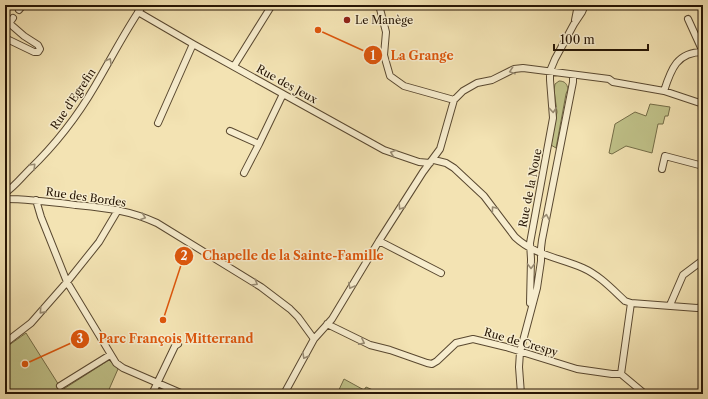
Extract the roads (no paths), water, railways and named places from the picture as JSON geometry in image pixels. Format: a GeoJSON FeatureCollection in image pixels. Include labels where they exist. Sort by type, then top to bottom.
{"type":"FeatureCollection","features":[{"type":"Feature","properties":{"kind":"street","name":"Rue d'Egrefin"},"geometry":{"type":"LineString","coordinates":[[5,193],[37,162],[70,125],[96,86],[143,5]]}},
{"type":"Feature","properties":{"kind":"street"},"geometry":{"type":"LineString","coordinates":[[234,66],[272,5]]}},
{"type":"Feature","properties":{"kind":"street"},"geometry":{"type":"LineString","coordinates":[[379,5],[386,32],[384,55],[390,76],[396,82],[404,86],[454,100]]}},
{"type":"Feature","properties":{"kind":"street"},"geometry":{"type":"LineString","coordinates":[[574,24],[578,5]]}},
{"type":"Feature","properties":{"kind":"street"},"geometry":{"type":"LineString","coordinates":[[550,71],[555,59],[585,5]]}},
{"type":"Feature","properties":{"kind":"street","name":"Rue des Jeux"},"geometry":{"type":"LineString","coordinates":[[138,12],[384,150],[419,162],[432,161],[446,163],[454,168],[484,196],[515,237],[530,248],[542,254],[582,268],[594,274],[625,301],[631,303]]}},
{"type":"Feature","properties":{"kind":"street"},"geometry":{"type":"LineString","coordinates":[[664,91],[670,74],[679,60],[689,53],[703,52],[688,19]]}},
{"type":"Feature","properties":{"kind":"street"},"geometry":{"type":"LineString","coordinates":[[5,29],[11,20],[24,36],[40,49],[38,52],[34,52],[5,38]]}},
{"type":"Feature","properties":{"kind":"street"},"geometry":{"type":"LineString","coordinates":[[158,123],[193,44]]}},
{"type":"Feature","properties":{"kind":"street"},"geometry":{"type":"LineString","coordinates":[[284,394],[314,339],[341,304],[354,280],[440,149],[454,100],[463,91],[477,83],[492,80],[514,69],[523,68],[609,80],[664,91],[703,104]]}},
{"type":"Feature","properties":{"kind":"street","name":"Rue de la Noue"},"geometry":{"type":"LineString","coordinates":[[530,310],[531,238],[553,118],[550,71]]}},
{"type":"Feature","properties":{"kind":"street","name":"Rue de la Noue"},"geometry":{"type":"LineString","coordinates":[[521,394],[519,367],[520,352],[537,288],[542,254],[542,240],[573,82],[573,75]]}},
{"type":"Feature","properties":{"kind":"street"},"geometry":{"type":"LineString","coordinates":[[244,172],[283,94]]}},
{"type":"Feature","properties":{"kind":"street"},"geometry":{"type":"LineString","coordinates":[[230,131],[259,144]]}},
{"type":"Feature","properties":{"kind":"street"},"geometry":{"type":"LineString","coordinates":[[662,169],[665,156],[703,166]]}},
{"type":"Feature","properties":{"kind":"street","name":"Rue des Bordes"},"geometry":{"type":"LineString","coordinates":[[5,199],[36,200],[118,210],[157,223],[261,287],[290,308],[314,339]]}},
{"type":"Feature","properties":{"kind":"street"},"geometry":{"type":"LineString","coordinates":[[36,200],[41,217],[67,282],[116,363],[123,368],[183,394]]}},
{"type":"Feature","properties":{"kind":"street"},"geometry":{"type":"LineString","coordinates":[[5,343],[31,323],[67,282],[99,242],[118,210]]}},
{"type":"Feature","properties":{"kind":"street"},"geometry":{"type":"LineString","coordinates":[[379,241],[441,273]]}},
{"type":"Feature","properties":{"kind":"street"},"geometry":{"type":"LineString","coordinates":[[670,305],[683,275],[703,260]]}},
{"type":"Feature","properties":{"kind":"street"},"geometry":{"type":"LineString","coordinates":[[645,394],[621,374],[631,303],[697,308],[703,307]]}},
{"type":"Feature","properties":{"kind":"street","name":"Rue de Crespy"},"geometry":{"type":"LineString","coordinates":[[327,324],[370,346],[390,350],[432,364],[456,343],[473,339],[577,369],[621,374]]}},
{"type":"Feature","properties":{"kind":"street"},"geometry":{"type":"LineString","coordinates":[[152,394],[175,346],[178,344]]}},
{"type":"Feature","properties":{"kind":"street"},"geometry":{"type":"LineString","coordinates":[[60,386],[110,355]]}},
{"type":"Feature","properties":{"kind":"place","name":"Le Manège"},"geometry":{"type":"Point","coordinates":[347,20]}},
{"type":"Feature","properties":{"kind":"place","name":"La Grange"},"geometry":{"type":"Point","coordinates":[318,30]}},
{"type":"Feature","properties":{"kind":"place","name":"Chapelle de la Sainte-Famille"},"geometry":{"type":"Point","coordinates":[163,320]}},
{"type":"Feature","properties":{"kind":"place","name":"Parc François Mitterrand"},"geometry":{"type":"Point","coordinates":[25,364]}}]}
